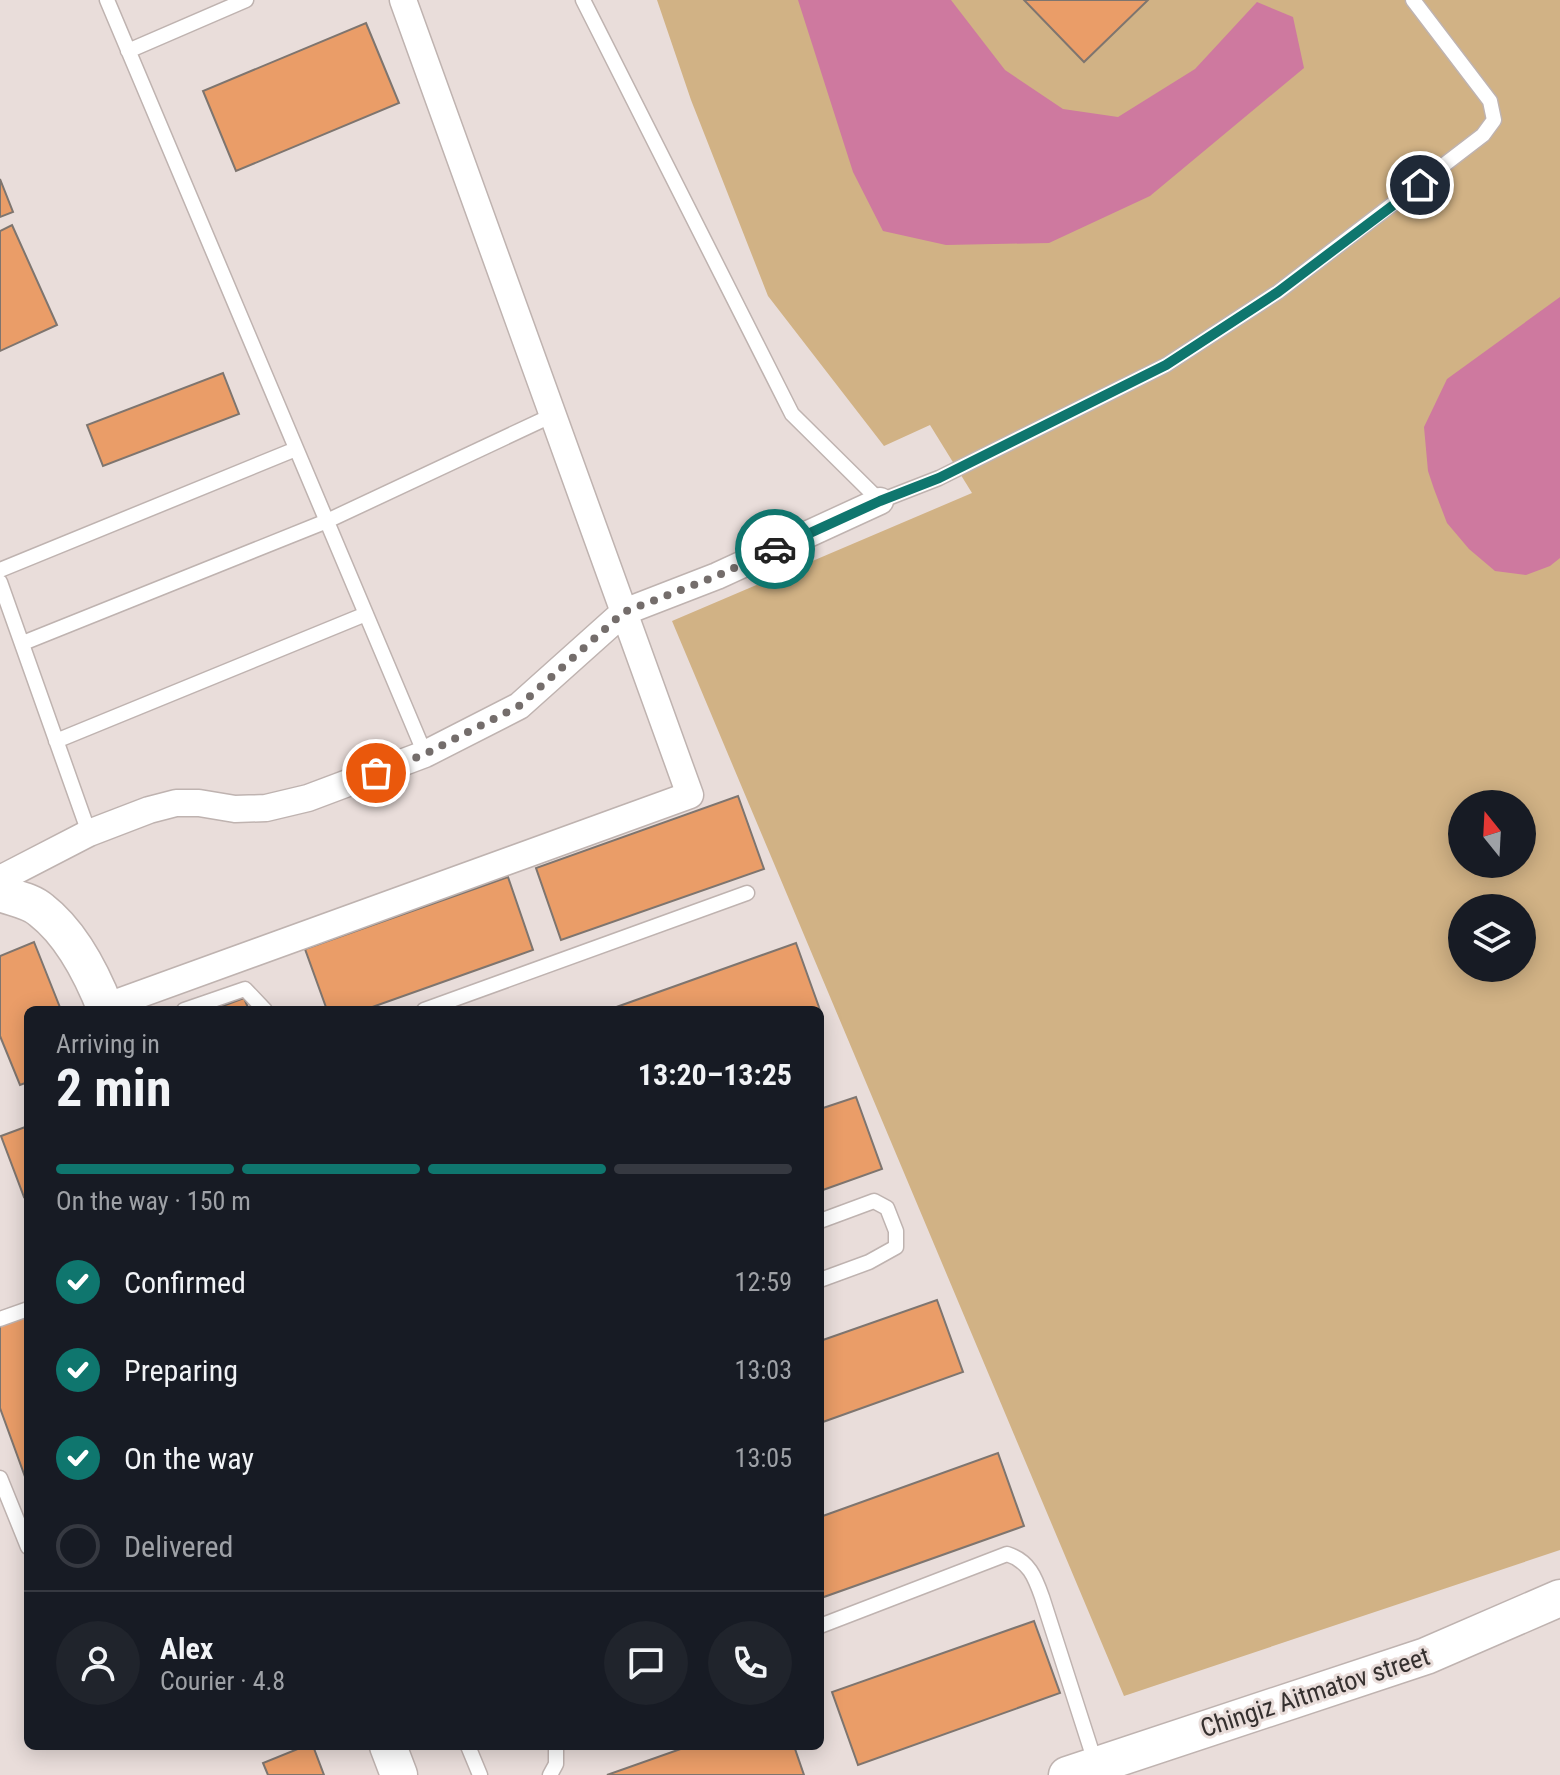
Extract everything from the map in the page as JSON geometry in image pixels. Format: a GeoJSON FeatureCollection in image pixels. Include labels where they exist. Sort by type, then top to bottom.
{"type":"FeatureCollection","features":[{"type":"Feature","properties":{"kind":"main road"},"geometry":{"type":"LineString","coordinates":[[0,893],[39,908],[73,944],[104,1006]]}},
{"type":"Feature","properties":{"kind":"main road","name":"Chingiz Aitmatov street"},"geometry":{"type":"LineString","coordinates":[[1081,1770],[1426,1656],[1560,1598]]}},
{"type":"Feature","properties":{"kind":"main road"},"geometry":{"type":"LineString","coordinates":[[390,1750],[399,1775]]}},
{"type":"Feature","properties":{"kind":"street"},"geometry":{"type":"LineString","coordinates":[[110,1006],[690,795],[403,0]]}},
{"type":"Feature","properties":{"kind":"street"},"geometry":{"type":"LineString","coordinates":[[0,879],[89,833],[149,810],[176,803],[235,809],[266,808],[308,798],[425,754],[519,706],[624,612],[717,576],[880,501]]}},
{"type":"Feature","properties":{"kind":"lane"},"geometry":{"type":"LineString","coordinates":[[107,0],[425,754]]}},
{"type":"Feature","properties":{"kind":"lane"},"geometry":{"type":"LineString","coordinates":[[128,51],[246,0]]}},
{"type":"Feature","properties":{"kind":"lane"},"geometry":{"type":"LineString","coordinates":[[583,0],[792,414],[880,501],[979,458],[1166,365],[1278,292],[1483,135],[1494,120],[1490,101],[1413,0]]}},
{"type":"Feature","properties":{"kind":"lane"},"geometry":{"type":"LineString","coordinates":[[23,643],[327,521],[553,415]]}},
{"type":"Feature","properties":{"kind":"lane"},"geometry":{"type":"LineString","coordinates":[[0,570],[296,449]]}},
{"type":"Feature","properties":{"kind":"lane"},"geometry":{"type":"LineString","coordinates":[[0,582],[89,833]]}},
{"type":"Feature","properties":{"kind":"lane"},"geometry":{"type":"LineString","coordinates":[[56,741],[366,614]]}},
{"type":"Feature","properties":{"kind":"lane"},"geometry":{"type":"LineString","coordinates":[[435,1006],[747,893]]}},
{"type":"Feature","properties":{"kind":"lane"},"geometry":{"type":"LineString","coordinates":[[196,1006],[245,989],[261,1006]]}},
{"type":"Feature","properties":{"kind":"lane"},"geometry":{"type":"LineString","coordinates":[[824,1220],[874,1201],[887,1208],[896,1231],[896,1247],[869,1262],[824,1279]]}},
{"type":"Feature","properties":{"kind":"lane"},"geometry":{"type":"LineString","coordinates":[[0,1319],[24,1310]]}},
{"type":"Feature","properties":{"kind":"lane"},"geometry":{"type":"LineString","coordinates":[[0,1478],[24,1537]]}},
{"type":"Feature","properties":{"kind":"lane"},"geometry":{"type":"LineString","coordinates":[[824,1624],[1007,1554],[1021,1558],[1034,1574],[1042,1597],[1081,1770]]}},
{"type":"Feature","properties":{"kind":"lane"},"geometry":{"type":"LineString","coordinates":[[470,1750],[480,1775]]}},
{"type":"Feature","properties":{"kind":"lane"},"geometry":{"type":"LineString","coordinates":[[550,1775],[556,1764],[556,1750]]}},
{"type":"Feature","properties":{"kind":"shaded area"},"geometry":{"type":"Polygon","coordinates":[[[657,0],[1560,0],[1560,1550],[1124,1696],[672,621],[972,493],[930,425],[884,446],[768,296],[691,100],[657,0]]]}},
{"type":"Feature","properties":{"kind":"shaded area"},"geometry":{"type":"Polygon","coordinates":[[[798,0],[951,0],[1005,70],[1063,109],[1118,117],[1195,69],[1257,2],[1293,17],[1304,68],[1150,196],[1049,243],[946,245],[883,231],[853,172],[798,0]]]}},
{"type":"Feature","properties":{"kind":"shaded area"},"geometry":{"type":"Polygon","coordinates":[[[1560,297],[1560,558],[1550,566],[1526,575],[1495,571],[1469,549],[1447,523],[1428,471],[1424,427],[1447,379],[1560,297]]]}},
{"type":"Feature","properties":{"kind":"building"},"geometry":{"type":"Polygon","coordinates":[[[1024,0],[1148,0],[1084,62],[1024,0]]]}},
{"type":"Feature","properties":{"kind":"building"},"geometry":{"type":"Polygon","coordinates":[[[366,23],[399,103],[236,171],[203,91],[366,23]]]}},
{"type":"Feature","properties":{"kind":"building"},"geometry":{"type":"Polygon","coordinates":[[[0,179],[13,212],[0,217],[0,179]]]}},
{"type":"Feature","properties":{"kind":"building"},"geometry":{"type":"Polygon","coordinates":[[[12,225],[57,325],[0,351],[0,231],[12,225]]]}},
{"type":"Feature","properties":{"kind":"building"},"geometry":{"type":"Polygon","coordinates":[[[223,373],[239,414],[103,466],[87,425],[223,373]]]}},
{"type":"Feature","properties":{"kind":"building"},"geometry":{"type":"Polygon","coordinates":[[[738,796],[764,869],[561,940],[536,868],[738,796]]]}},
{"type":"Feature","properties":{"kind":"building"},"geometry":{"type":"Polygon","coordinates":[[[508,877],[533,950],[375,1006],[326,1006],[305,949],[508,877]]]}},
{"type":"Feature","properties":{"kind":"building"},"geometry":{"type":"Polygon","coordinates":[[[34,942],[59,1006],[24,1006],[24,1084],[20,1085],[0,1036],[0,956],[34,942]]]}},
{"type":"Feature","properties":{"kind":"building"},"geometry":{"type":"Polygon","coordinates":[[[796,943],[819,1006],[619,1006],[796,943]]]}},
{"type":"Feature","properties":{"kind":"building"},"geometry":{"type":"Polygon","coordinates":[[[244,998],[247,1006],[223,1006],[244,998]]]}},
{"type":"Feature","properties":{"kind":"building"},"geometry":{"type":"Polygon","coordinates":[[[856,1097],[882,1169],[824,1190],[824,1108],[856,1097]]]}},
{"type":"Feature","properties":{"kind":"building"},"geometry":{"type":"Polygon","coordinates":[[[24,1127],[24,1197],[1,1136],[24,1127]]]}},
{"type":"Feature","properties":{"kind":"building"},"geometry":{"type":"Polygon","coordinates":[[[937,1300],[963,1372],[824,1422],[824,1340],[937,1300]]]}},
{"type":"Feature","properties":{"kind":"building"},"geometry":{"type":"Polygon","coordinates":[[[24,1315],[24,1474],[0,1408],[0,1324],[24,1315]]]}},
{"type":"Feature","properties":{"kind":"building"},"geometry":{"type":"Polygon","coordinates":[[[998,1453],[1024,1526],[824,1597],[824,1516],[998,1453]]]}},
{"type":"Feature","properties":{"kind":"building"},"geometry":{"type":"Polygon","coordinates":[[[1034,1621],[1060,1693],[858,1765],[832,1692],[1034,1621]]]}},
{"type":"Feature","properties":{"kind":"building"},"geometry":{"type":"Polygon","coordinates":[[[295,1750],[315,1750],[324,1775],[268,1775],[263,1763],[295,1750]]]}},
{"type":"Feature","properties":{"kind":"building"},"geometry":{"type":"Polygon","coordinates":[[[678,1750],[795,1750],[804,1775],[607,1775],[678,1750]]]}},
{"type":"Feature","properties":{"kind":"way so far"},"geometry":{"type":"LineString","coordinates":[[376,773],[425,754],[519,706],[624,612],[717,576],[775,549]]}},
{"type":"Feature","properties":{"kind":"route"},"geometry":{"type":"LineString","coordinates":[[775,549],[939,478],[1166,365],[1278,292],[1420,185]]}}]}
